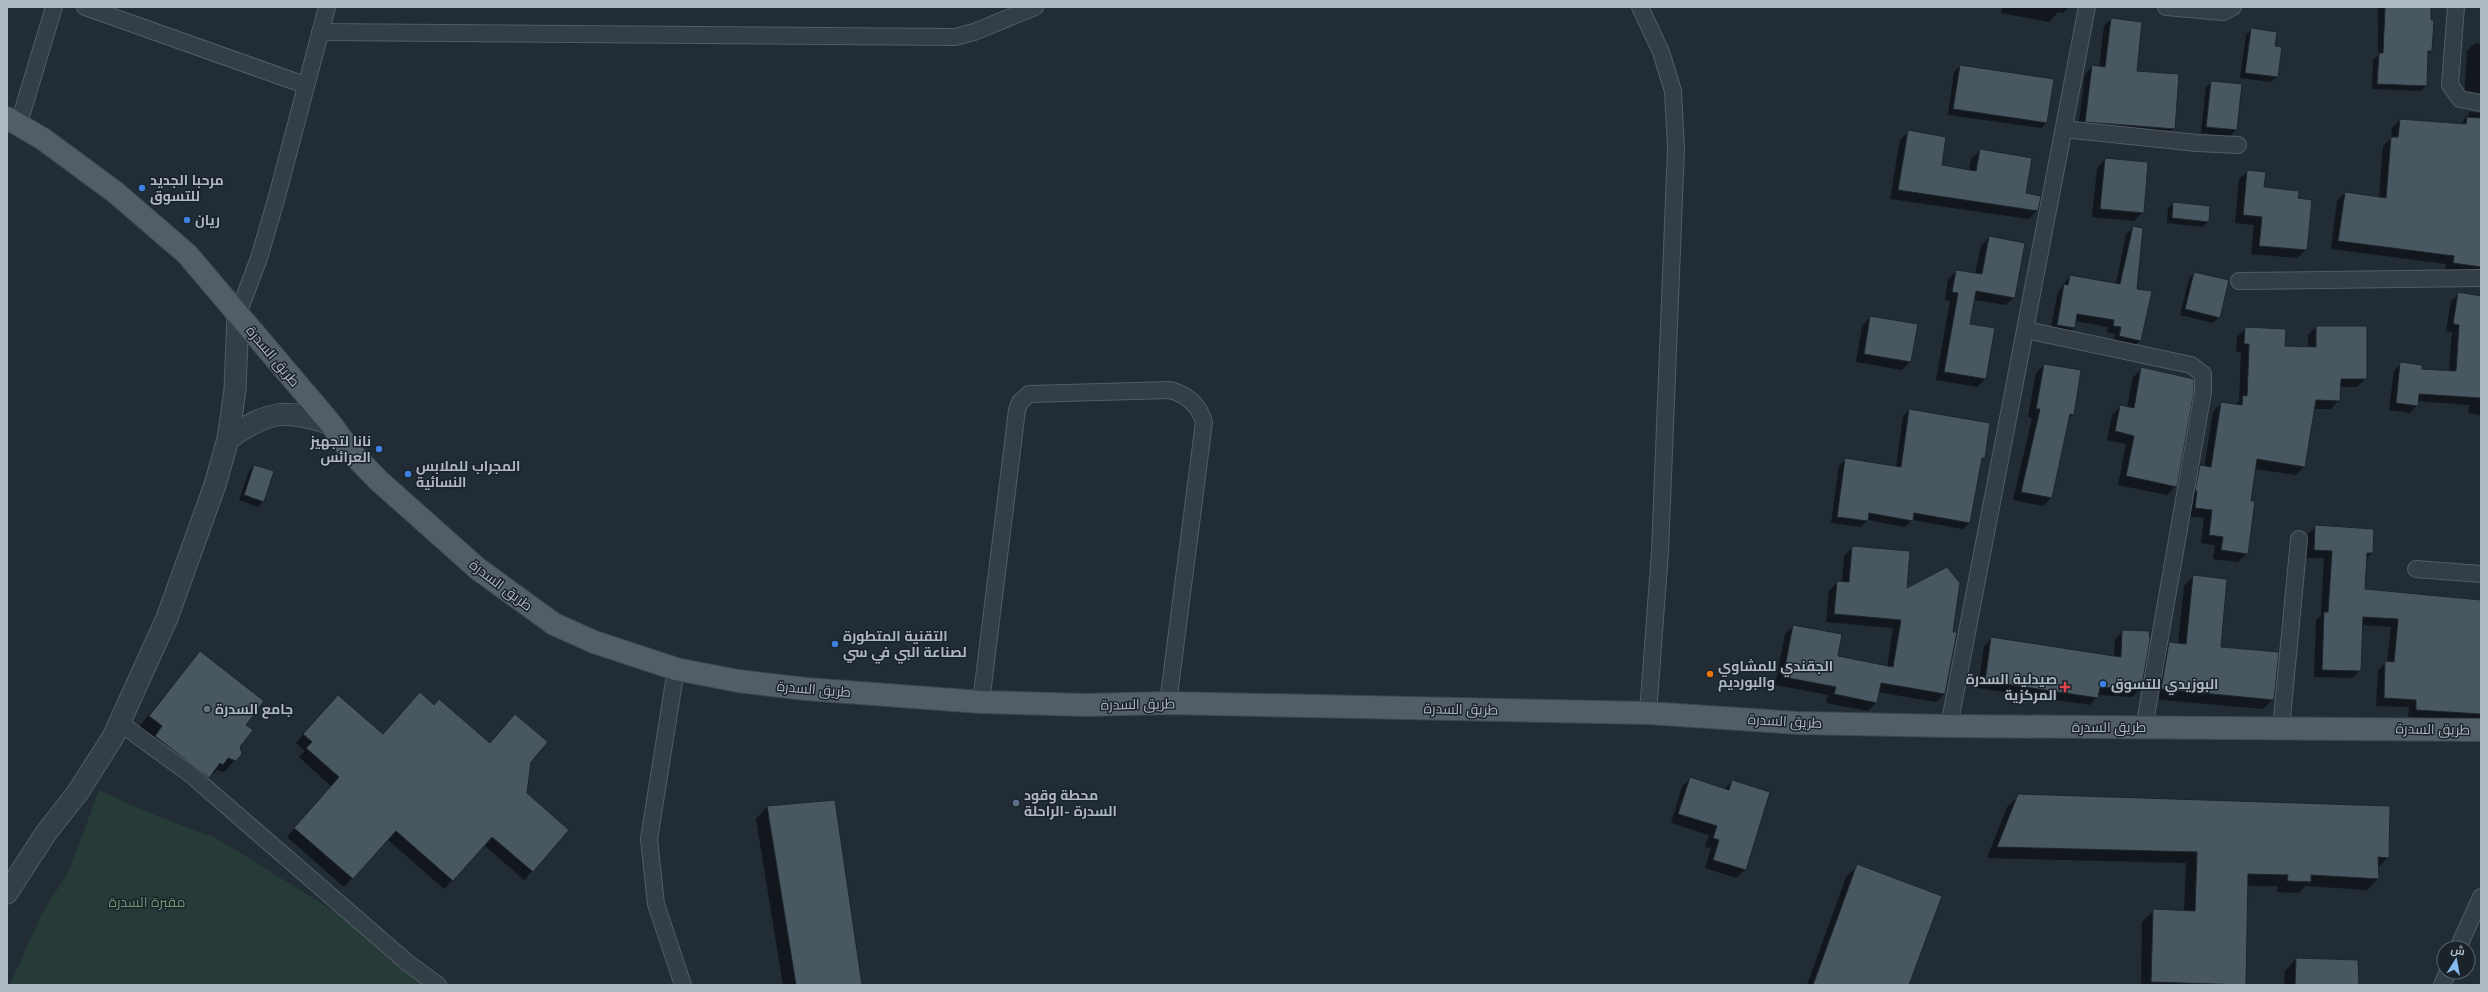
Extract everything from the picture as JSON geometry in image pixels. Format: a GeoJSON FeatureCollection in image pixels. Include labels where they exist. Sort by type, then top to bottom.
{"type":"FeatureCollection","features":[{"type":"Feature","properties":{"kind":"main road","name":"طريق السدرة"},"geometry":{"type":"LineString","coordinates":[[13,121],[115,192],[188,254],[331,424],[351,452],[378,480],[478,569],[554,624],[594,642],[676,668],[738,681],[806,689],[982,702],[1085,705],[1168,703],[1648,713],[1798,723],[1949,726],[2481,730]]}},
{"type":"Feature","properties":{"kind":"street"},"geometry":{"type":"LineString","coordinates":[[13,121],[54,7]]}},
{"type":"Feature","properties":{"kind":"street"},"geometry":{"type":"LineString","coordinates":[[85,7],[305,84]]}},
{"type":"Feature","properties":{"kind":"street"},"geometry":{"type":"LineString","coordinates":[[7,892],[46,833],[78,792],[120,723],[167,618],[215,485],[228,439],[236,390],[238,314],[270,222],[305,84],[327,7]]}},
{"type":"Feature","properties":{"kind":"street"},"geometry":{"type":"LineString","coordinates":[[320,32],[955,37],[1035,7]]}},
{"type":"Feature","properties":{"kind":"street"},"geometry":{"type":"LineString","coordinates":[[1640,7],[1660,52],[1673,92],[1676,148],[1661,544],[1648,713]]}},
{"type":"Feature","properties":{"kind":"street"},"geometry":{"type":"LineString","coordinates":[[1949,726],[2087,7]]}},
{"type":"Feature","properties":{"kind":"street"},"geometry":{"type":"LineString","coordinates":[[2166,7],[2223,12],[2233,7]]}},
{"type":"Feature","properties":{"kind":"street"},"geometry":{"type":"LineString","coordinates":[[2456,7],[2450,85],[2460,99],[2481,103]]}},
{"type":"Feature","properties":{"kind":"street"},"geometry":{"type":"LineString","coordinates":[[2064,129],[2197,143],[2238,145]]}},
{"type":"Feature","properties":{"kind":"street"},"geometry":{"type":"LineString","coordinates":[[2239,281],[2481,278]]}},
{"type":"Feature","properties":{"kind":"street"},"geometry":{"type":"LineString","coordinates":[[2026,330],[2191,365],[2200,370],[2205,378],[2144,728]]}},
{"type":"Feature","properties":{"kind":"street"},"geometry":{"type":"LineString","coordinates":[[982,702],[1017,410],[1020,402],[1029,394],[1170,390],[1189,398],[1200,411],[1204,422],[1168,703]]}},
{"type":"Feature","properties":{"kind":"street"},"geometry":{"type":"LineString","coordinates":[[228,439],[253,422],[278,414],[303,414],[331,424]]}},
{"type":"Feature","properties":{"kind":"street"},"geometry":{"type":"LineString","coordinates":[[2281,728],[2299,539]]}},
{"type":"Feature","properties":{"kind":"street"},"geometry":{"type":"LineString","coordinates":[[2416,569],[2481,574]]}},
{"type":"Feature","properties":{"kind":"street"},"geometry":{"type":"LineString","coordinates":[[676,668],[649,839],[656,904],[683,985]]}},
{"type":"Feature","properties":{"kind":"street"},"geometry":{"type":"LineString","coordinates":[[120,723],[190,774],[397,954],[438,985]]}},
{"type":"Feature","properties":{"kind":"street"},"geometry":{"type":"LineString","coordinates":[[2462,940],[2481,897]]}},
{"type":"Feature","properties":{"kind":"green space","name":"مقبرة السدرة"},"geometry":{"type":"Polygon","coordinates":[[[99,790],[147,812],[216,838],[453,985],[10,985],[41,915],[69,871],[99,790]]]}},
{"type":"Feature","properties":{"kind":"building"},"geometry":{"type":"Polygon","coordinates":[[[2385,7],[2431,7],[2431,20],[2434,20],[2432,51],[2428,51],[2427,86],[2377,84],[2379,53],[2383,53],[2385,7]]]}},
{"type":"Feature","properties":{"kind":"building"},"geometry":{"type":"Polygon","coordinates":[[[2111,18],[2142,22],[2137,71],[2179,74],[2175,129],[2085,122],[2092,65],[2105,67],[2111,18]]]}},
{"type":"Feature","properties":{"kind":"building"},"geometry":{"type":"Polygon","coordinates":[[[2251,28],[2277,32],[2275,46],[2282,47],[2278,77],[2245,73],[2251,28]]]}},
{"type":"Feature","properties":{"kind":"building"},"geometry":{"type":"Polygon","coordinates":[[[1960,65],[2054,79],[2047,123],[1953,109],[1960,65]]]}},
{"type":"Feature","properties":{"kind":"building"},"geometry":{"type":"Polygon","coordinates":[[[2211,81],[2242,84],[2237,130],[2206,127],[2211,81]]]}},
{"type":"Feature","properties":{"kind":"building"},"geometry":{"type":"Polygon","coordinates":[[[2467,117],[2481,118],[2481,267],[2453,263],[2454,256],[2338,241],[2345,192],[2386,198],[2391,137],[2398,137],[2400,119],[2466,124],[2467,117]]]}},
{"type":"Feature","properties":{"kind":"building"},"geometry":{"type":"Polygon","coordinates":[[[1908,130],[1946,137],[1942,165],[1976,171],[1980,149],[2032,158],[2026,193],[2041,196],[2038,211],[1898,190],[1908,130]]]}},
{"type":"Feature","properties":{"kind":"building"},"geometry":{"type":"Polygon","coordinates":[[[2105,158],[2148,162],[2144,213],[2100,209],[2105,158]]]}},
{"type":"Feature","properties":{"kind":"building"},"geometry":{"type":"Polygon","coordinates":[[[2247,170],[2266,172],[2264,187],[2299,191],[2298,198],[2312,200],[2307,250],[2259,246],[2262,217],[2243,215],[2247,170]]]}},
{"type":"Feature","properties":{"kind":"building"},"geometry":{"type":"Polygon","coordinates":[[[2173,202],[2210,206],[2209,222],[2172,218],[2173,202]]]}},
{"type":"Feature","properties":{"kind":"building"},"geometry":{"type":"Polygon","coordinates":[[[2133,226],[2143,228],[2137,289],[2152,291],[2141,341],[2119,336],[2121,327],[2113,326],[2114,320],[2077,314],[2075,328],[2057,325],[2064,284],[2068,285],[2070,275],[2120,284],[2133,226]]]}},
{"type":"Feature","properties":{"kind":"building"},"geometry":{"type":"Polygon","coordinates":[[[1989,236],[2025,243],[2015,298],[1976,291],[1970,324],[1995,328],[1986,379],[1944,372],[1958,293],[1952,292],[1956,270],[1982,274],[1989,236]]]}},
{"type":"Feature","properties":{"kind":"building"},"geometry":{"type":"Polygon","coordinates":[[[2194,272],[2229,280],[2220,318],[2185,309],[2194,272]]]}},
{"type":"Feature","properties":{"kind":"building"},"geometry":{"type":"Polygon","coordinates":[[[2458,292],[2481,296],[2481,398],[2419,394],[2418,406],[2396,403],[2400,362],[2422,365],[2422,369],[2456,371],[2459,325],[2453,324],[2458,292]]]}},
{"type":"Feature","properties":{"kind":"building"},"geometry":{"type":"Polygon","coordinates":[[[1870,316],[1918,324],[1911,362],[1864,354],[1870,316]]]}},
{"type":"Feature","properties":{"kind":"building"},"geometry":{"type":"Polygon","coordinates":[[[2316,326],[2367,326],[2367,379],[2341,379],[2340,401],[2316,400],[2305,467],[2257,459],[2251,501],[2255,501],[2248,554],[2221,550],[2223,537],[2209,535],[2212,510],[2195,508],[2197,491],[2195,490],[2200,465],[2211,467],[2221,402],[2242,405],[2243,395],[2247,396],[2249,344],[2244,344],[2245,327],[2286,329],[2285,346],[2316,347],[2316,326]]]}},
{"type":"Feature","properties":{"kind":"building"},"geometry":{"type":"Polygon","coordinates":[[[2044,364],[2081,370],[2074,415],[2070,414],[2052,498],[2021,492],[2040,409],[2036,409],[2044,364]]]}},
{"type":"Feature","properties":{"kind":"building"},"geometry":{"type":"Polygon","coordinates":[[[2141,367],[2194,379],[2194,391],[2177,487],[2126,476],[2134,436],[2115,431],[2120,405],[2134,408],[2141,367]]]}},
{"type":"Feature","properties":{"kind":"building"},"geometry":{"type":"Polygon","coordinates":[[[1909,409],[1990,423],[1985,458],[1982,458],[1970,523],[1914,513],[1913,521],[1869,513],[1868,521],[1837,517],[1845,458],[1901,467],[1909,409]]]}},
{"type":"Feature","properties":{"kind":"building"},"geometry":{"type":"Polygon","coordinates":[[[254,465],[274,471],[264,502],[244,495],[254,465]]]}},
{"type":"Feature","properties":{"kind":"building"},"geometry":{"type":"Polygon","coordinates":[[[2315,525],[2374,529],[2373,553],[2367,553],[2365,589],[2481,600],[2481,714],[2416,710],[2416,700],[2384,698],[2385,661],[2394,662],[2398,619],[2363,617],[2361,671],[2322,670],[2324,612],[2328,612],[2332,551],[2314,550],[2315,525]]]}},
{"type":"Feature","properties":{"kind":"building"},"geometry":{"type":"Polygon","coordinates":[[[1852,546],[1910,551],[1907,588],[1947,567],[1960,583],[1953,632],[1957,632],[1945,694],[1881,683],[1877,703],[1834,694],[1836,687],[1783,677],[1793,625],[1842,634],[1838,656],[1893,667],[1901,620],[1834,614],[1837,581],[1849,582],[1852,546]]]}},
{"type":"Feature","properties":{"kind":"building"},"geometry":{"type":"Polygon","coordinates":[[[2193,575],[2227,579],[2221,647],[2279,652],[2274,700],[2161,689],[2169,642],[2186,644],[2193,575]]]}},
{"type":"Feature","properties":{"kind":"building"},"geometry":{"type":"Polygon","coordinates":[[[2122,630],[2149,631],[2150,640],[2141,690],[2100,687],[2098,698],[1985,681],[1991,637],[2121,657],[2122,630]]]}},
{"type":"Feature","properties":{"kind":"building","name":"جامع السدرة"},"geometry":{"type":"Polygon","coordinates":[[[200,651],[264,701],[246,725],[253,730],[240,747],[242,754],[236,761],[228,758],[223,765],[220,763],[209,778],[155,736],[162,726],[149,716],[200,651]]]}},
{"type":"Feature","properties":{"kind":"building"},"geometry":{"type":"Polygon","coordinates":[[[420,692],[434,705],[439,699],[490,743],[515,714],[548,742],[531,762],[527,793],[569,830],[533,872],[492,837],[453,881],[396,831],[353,879],[294,828],[339,777],[306,748],[312,742],[303,734],[338,695],[383,734],[420,692]]]}},
{"type":"Feature","properties":{"kind":"building"},"geometry":{"type":"Polygon","coordinates":[[[1690,777],[1729,790],[1732,780],[1770,792],[1746,870],[1713,860],[1719,840],[1713,838],[1717,826],[1678,814],[1690,777]]]}},
{"type":"Feature","properties":{"kind":"building"},"geometry":{"type":"Polygon","coordinates":[[[2018,794],[2390,806],[2389,858],[2378,857],[2379,879],[2311,875],[2311,882],[2287,881],[2288,875],[2248,874],[2246,985],[2151,982],[2153,909],[2195,911],[2197,852],[1997,847],[2018,794]]]}},
{"type":"Feature","properties":{"kind":"building"},"geometry":{"type":"Polygon","coordinates":[[[835,800],[862,985],[796,985],[767,806],[835,800]]]}},
{"type":"Feature","properties":{"kind":"building"},"geometry":{"type":"Polygon","coordinates":[[[1857,864],[1942,896],[1909,985],[1813,985],[1857,864]]]}},
{"type":"Feature","properties":{"kind":"building"},"geometry":{"type":"Polygon","coordinates":[[[2296,958],[2358,960],[2359,985],[2295,985],[2296,958]]]}},
{"type":"Feature","properties":{"kind":"place","name":"مرحبا الجديد للتسوق"},"geometry":{"type":"Point","coordinates":[142,188]}},
{"type":"Feature","properties":{"kind":"place","name":"ريان"},"geometry":{"type":"Point","coordinates":[187,220]}},
{"type":"Feature","properties":{"kind":"place","name":"نانا لتجهيز العرائس"},"geometry":{"type":"Point","coordinates":[379,449]}},
{"type":"Feature","properties":{"kind":"place","name":"المجراب للملابس النسائية"},"geometry":{"type":"Point","coordinates":[408,474]}},
{"type":"Feature","properties":{"kind":"place","name":"التقنية المتطورة لصناعة البي في سي"},"geometry":{"type":"Point","coordinates":[835,644]}},
{"type":"Feature","properties":{"kind":"place","name":"الجقندي للمشاوي والبورديم"},"geometry":{"type":"Point","coordinates":[1710,674]}},
{"type":"Feature","properties":{"kind":"place","name":"البوزيدي للتسوق"},"geometry":{"type":"Point","coordinates":[2103,684]}},
{"type":"Feature","properties":{"kind":"place","name":"صيدلية السدرة المركزية"},"geometry":{"type":"Point","coordinates":[2065,687]}},
{"type":"Feature","properties":{"kind":"place","name":"جامع السدرة"},"geometry":{"type":"Point","coordinates":[207,709]}},
{"type":"Feature","properties":{"kind":"place","name":"محطة وقود السدرة -الراحلة"},"geometry":{"type":"Point","coordinates":[1016,803]}}]}
